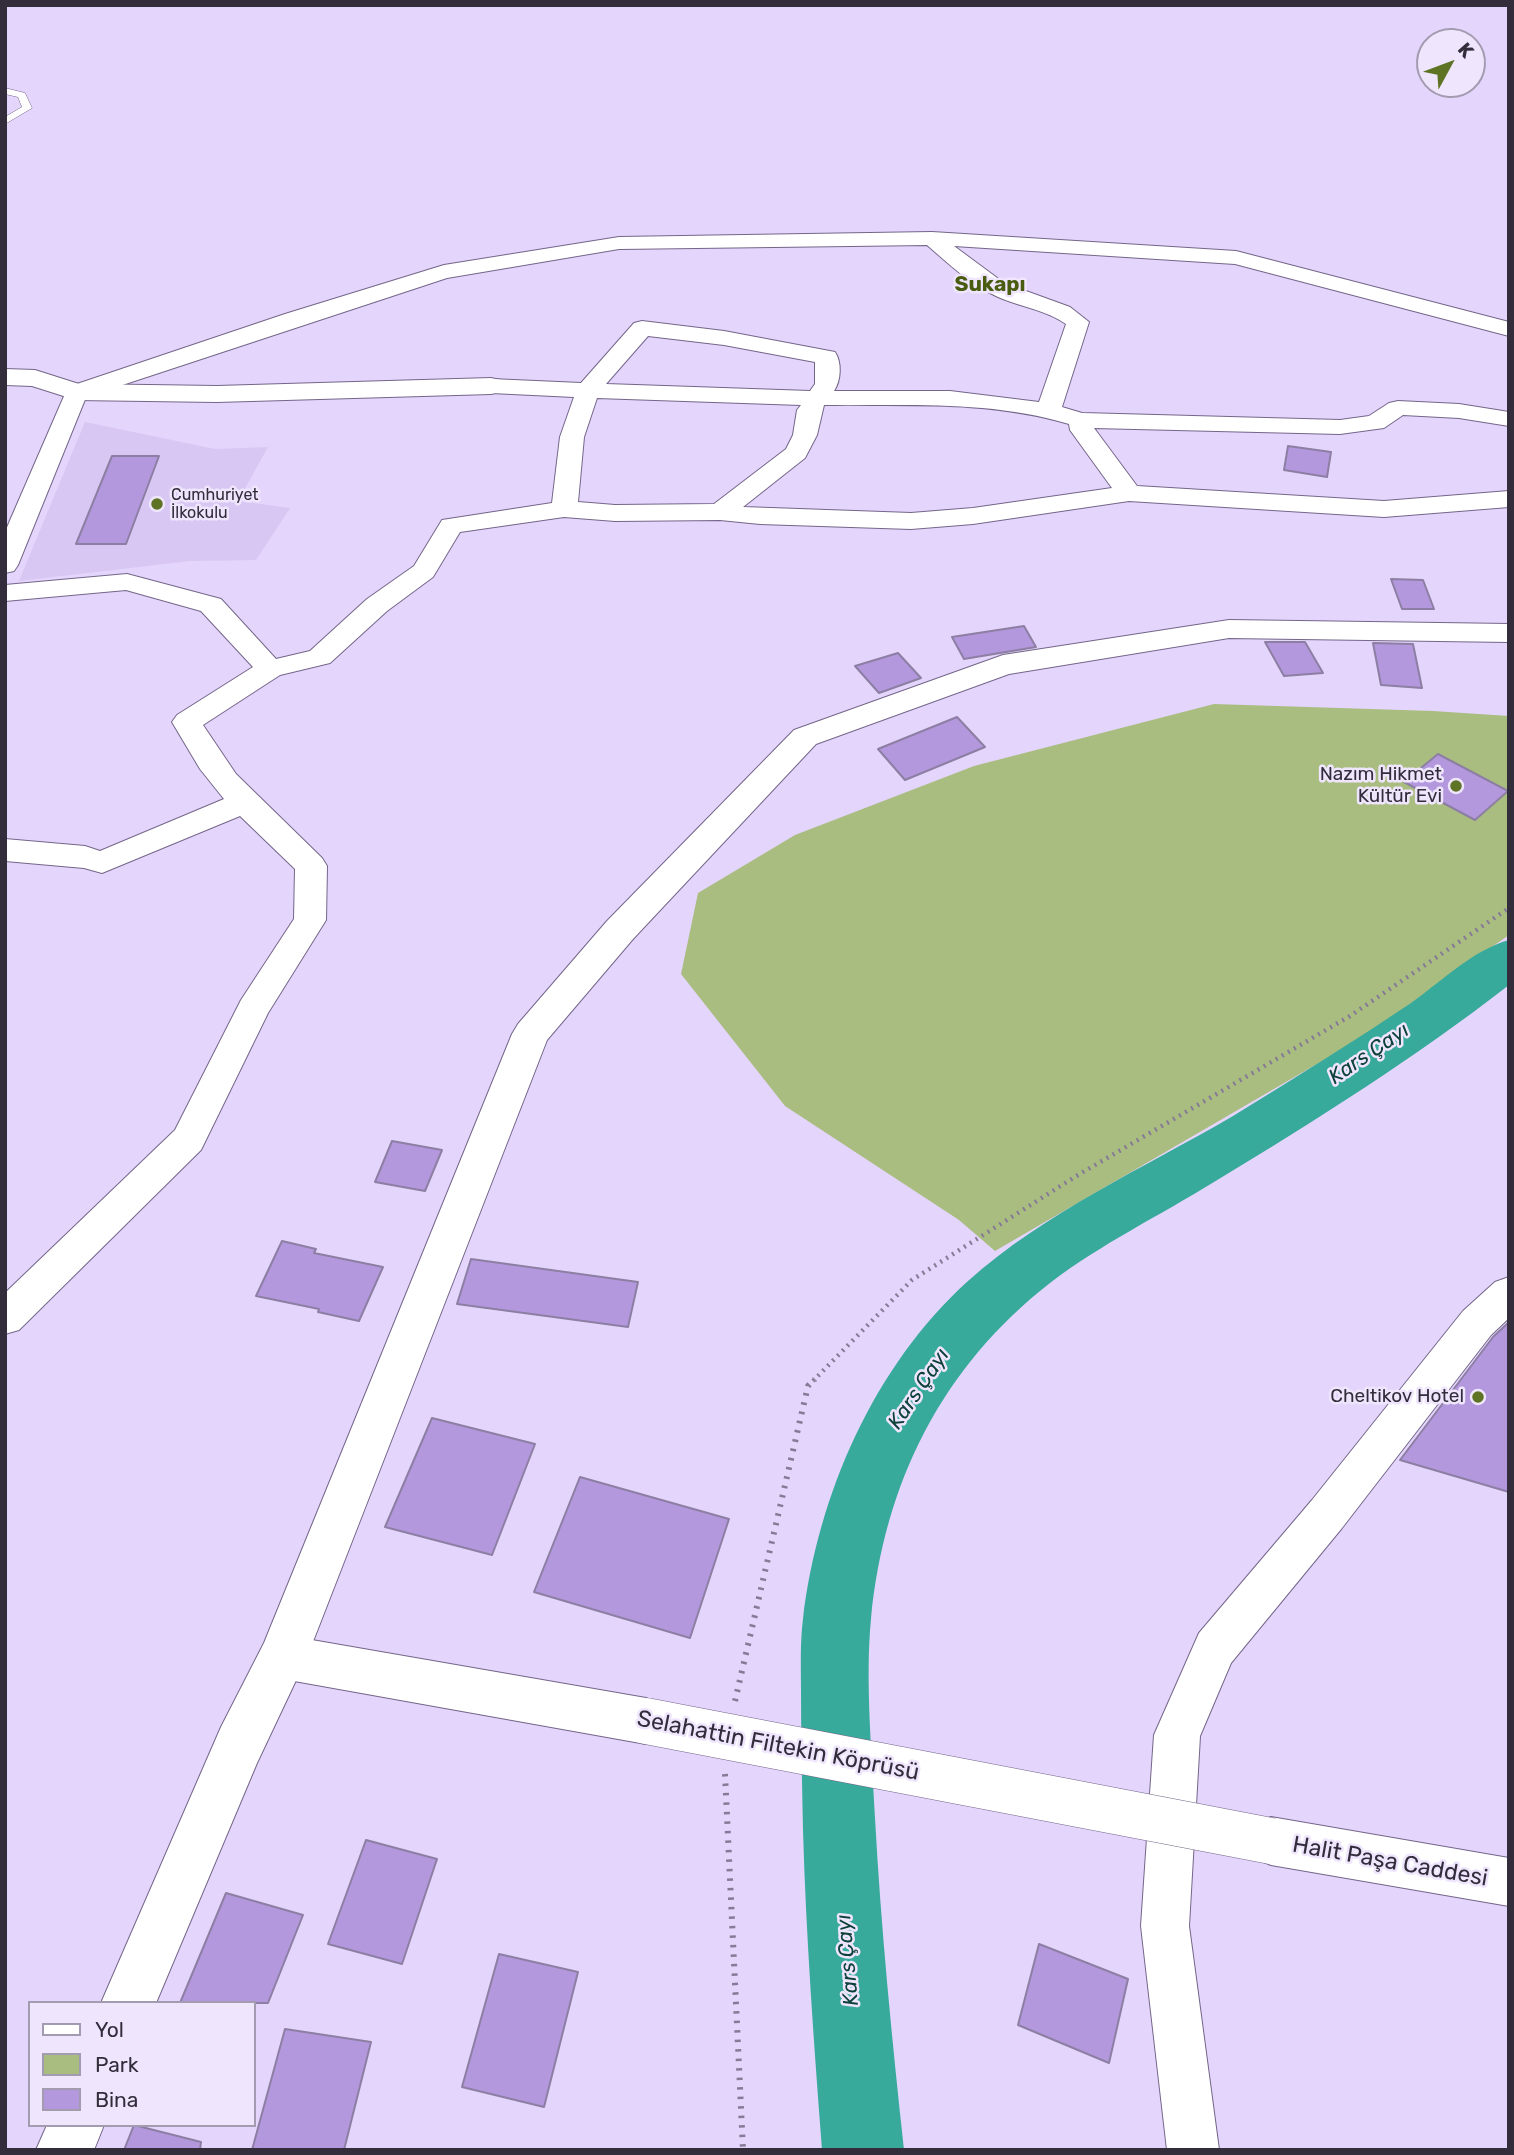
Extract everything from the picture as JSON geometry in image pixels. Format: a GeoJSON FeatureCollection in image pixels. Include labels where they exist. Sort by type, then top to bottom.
{"type":"FeatureCollection","features":[{"type":"Feature","properties":{"kind":"street"},"geometry":{"type":"LineString","coordinates":[[932,238],[984,281],[1006,293],[1067,313],[1077,322],[1049,409]]}},
{"type":"Feature","properties":{"kind":"street"},"geometry":{"type":"LineString","coordinates":[[5,565],[76,392],[293,318],[444,272],[619,243],[932,238],[1236,258],[1509,329]]}},
{"type":"Feature","properties":{"kind":"street"},"geometry":{"type":"LineString","coordinates":[[564,509],[572,437],[587,390],[642,328],[724,338],[827,357],[827,384],[808,410],[805,435],[796,453],[720,512]]}},
{"type":"Feature","properties":{"kind":"street"},"geometry":{"type":"LineString","coordinates":[[5,377],[35,378],[76,392],[217,394],[491,386],[817,398],[970,400],[1049,409],[1080,420],[1340,427],[1375,423],[1398,408],[1460,411],[1509,419]]}},
{"type":"Feature","properties":{"kind":"street"},"geometry":{"type":"LineString","coordinates":[[1080,420],[1082,429],[1129,493]]}},
{"type":"Feature","properties":{"kind":"street"},"geometry":{"type":"LineString","coordinates":[[5,1318],[187,1140],[253,1009],[310,920],[311,866],[244,803],[194,739],[187,722],[270,669],[320,657],[377,605],[424,571],[451,526],[564,509],[615,513],[720,512],[911,521],[973,516],[1129,493],[1384,509],[1509,499]]}},
{"type":"Feature","properties":{"kind":"street"},"geometry":{"type":"LineString","coordinates":[[5,593],[127,582],[211,606],[270,669]]}},
{"type":"Feature","properties":{"kind":"street"},"geometry":{"type":"LineString","coordinates":[[129,2001],[239,1745],[283,1657],[531,1034],[620,930],[805,737],[1003,665],[1229,629],[1509,633]]}},
{"type":"Feature","properties":{"kind":"street"},"geometry":{"type":"LineString","coordinates":[[5,850],[85,857],[102,862],[244,803]]}},
{"type":"Feature","properties":{"kind":"street"},"geometry":{"type":"LineString","coordinates":[[1193,2150],[1165,1926],[1177,1735],[1215,1648],[1327,1514],[1477,1323],[1509,1293]]}},
{"type":"Feature","properties":{"kind":"street","name":"Selahattin Filtekin Köprüsü"},"geometry":{"type":"LineString","coordinates":[[283,1657],[646,1721],[1271,1841]]}},
{"type":"Feature","properties":{"kind":"street","name":"Halit Paşa Caddesi"},"geometry":{"type":"LineString","coordinates":[[1271,1841],[1509,1882]]}},
{"type":"Feature","properties":{"kind":"street"},"geometry":{"type":"LineString","coordinates":[[65,2150],[75,2127]]}},
{"type":"Feature","properties":{"kind":"lane"},"geometry":{"type":"LineString","coordinates":[[5,91],[22,95],[27,108],[5,121]]}},
{"type":"Feature","properties":{"kind":"path"},"geometry":{"type":"LineString","coordinates":[[733,1711],[808,1386],[912,1280],[1078,1175],[1350,1016],[1509,908]]}},
{"type":"Feature","properties":{"kind":"path"},"geometry":{"type":"LineString","coordinates":[[724,1765],[743,2150]]}},
{"type":"Feature","properties":{"kind":"shaded area","name":"Cumhuriyet İlkokulu"},"geometry":{"type":"Polygon","coordinates":[[[85,422],[215,449],[268,447],[238,501],[290,508],[256,560],[190,561],[19,581],[85,422]]]}},
{"type":"Feature","properties":{"kind":"green space"},"geometry":{"type":"Polygon","coordinates":[[[1214,704],[1509,716],[1509,935],[1360,1039],[995,1251],[959,1220],[785,1106],[681,974],[698,893],[795,835],[974,766],[1214,704]]]}},
{"type":"Feature","properties":{"kind":"building"},"geometry":{"type":"Polygon","coordinates":[[[1288,446],[1331,452],[1327,477],[1284,470],[1288,446]]]}},
{"type":"Feature","properties":{"kind":"building"},"geometry":{"type":"Polygon","coordinates":[[[112,456],[159,456],[126,544],[76,544],[112,456]]]}},
{"type":"Feature","properties":{"kind":"building"},"geometry":{"type":"Polygon","coordinates":[[[1391,579],[1423,580],[1434,609],[1402,609],[1391,579]]]}},
{"type":"Feature","properties":{"kind":"building"},"geometry":{"type":"Polygon","coordinates":[[[1024,626],[1036,647],[964,659],[952,637],[1024,626]]]}},
{"type":"Feature","properties":{"kind":"building"},"geometry":{"type":"Polygon","coordinates":[[[1265,642],[1305,642],[1323,673],[1284,676],[1265,642]]]}},
{"type":"Feature","properties":{"kind":"building"},"geometry":{"type":"Polygon","coordinates":[[[1373,643],[1413,644],[1422,688],[1381,685],[1373,643]]]}},
{"type":"Feature","properties":{"kind":"building"},"geometry":{"type":"Polygon","coordinates":[[[898,653],[921,678],[879,693],[855,666],[898,653]]]}},
{"type":"Feature","properties":{"kind":"building"},"geometry":{"type":"Polygon","coordinates":[[[957,717],[985,747],[905,780],[878,749],[957,717]]]}},
{"type":"Feature","properties":{"kind":"building","name":"Nazım Hikmet Kültür Evi"},"geometry":{"type":"Polygon","coordinates":[[[1438,754],[1508,791],[1475,820],[1404,782],[1438,754]]]}},
{"type":"Feature","properties":{"kind":"building"},"geometry":{"type":"Polygon","coordinates":[[[392,1141],[442,1150],[425,1191],[375,1182],[392,1141]]]}},
{"type":"Feature","properties":{"kind":"building"},"geometry":{"type":"Polygon","coordinates":[[[282,1241],[316,1249],[314,1253],[383,1267],[359,1321],[318,1312],[319,1309],[256,1296],[282,1241]]]}},
{"type":"Feature","properties":{"kind":"building"},"geometry":{"type":"Polygon","coordinates":[[[471,1259],[638,1282],[628,1327],[457,1304],[471,1259]]]}},
{"type":"Feature","properties":{"kind":"building","name":"Cheltikov Hotel"},"geometry":{"type":"Polygon","coordinates":[[[1509,1322],[1509,1492],[1400,1460],[1493,1337],[1509,1322]]]}},
{"type":"Feature","properties":{"kind":"building"},"geometry":{"type":"Polygon","coordinates":[[[432,1418],[535,1444],[492,1555],[385,1527],[432,1418]]]}},
{"type":"Feature","properties":{"kind":"building"},"geometry":{"type":"Polygon","coordinates":[[[580,1477],[729,1519],[690,1638],[534,1592],[580,1477]]]}},
{"type":"Feature","properties":{"kind":"building"},"geometry":{"type":"Polygon","coordinates":[[[366,1840],[437,1859],[402,1964],[328,1944],[366,1840]]]}},
{"type":"Feature","properties":{"kind":"building"},"geometry":{"type":"Polygon","coordinates":[[[226,1893],[303,1915],[268,2003],[181,2001],[226,1893]]]}},
{"type":"Feature","properties":{"kind":"building"},"geometry":{"type":"Polygon","coordinates":[[[1039,1944],[1128,1979],[1109,2063],[1018,2025],[1039,1944]]]}},
{"type":"Feature","properties":{"kind":"building"},"geometry":{"type":"Polygon","coordinates":[[[499,1954],[578,1972],[544,2107],[462,2087],[499,1954]]]}},
{"type":"Feature","properties":{"kind":"building"},"geometry":{"type":"Polygon","coordinates":[[[285,2029],[371,2042],[344,2150],[252,2150],[285,2029]]]}},
{"type":"Feature","properties":{"kind":"building"},"geometry":{"type":"Polygon","coordinates":[[[133,2127],[201,2142],[200,2150],[124,2150],[133,2127]]]}},
{"type":"Feature","properties":{"kind":"waterway","name":"Kars Çayı"},"geometry":{"type":"LineString","coordinates":[[863,2150],[843,1899],[837,1764],[836,1633],[844,1567],[857,1517],[874,1468],[896,1422],[922,1378],[953,1337],[988,1300],[1028,1267],[1088,1227],[1191,1168],[1353,1068],[1432,1015],[1509,958]]}},
{"type":"Feature","properties":{"kind":"place","name":"Cumhuriyet İlkokulu"},"geometry":{"type":"Point","coordinates":[157,504]}},
{"type":"Feature","properties":{"kind":"place","name":"Nazım Hikmet Kültür Evi"},"geometry":{"type":"Point","coordinates":[1456,786]}},
{"type":"Feature","properties":{"kind":"place","name":"Cheltikov Hotel"},"geometry":{"type":"Point","coordinates":[1478,1397]}},
{"type":"Feature","properties":{"kind":"district","name":"Sukapı"},"geometry":{"type":"Point","coordinates":[990,285]}}]}
